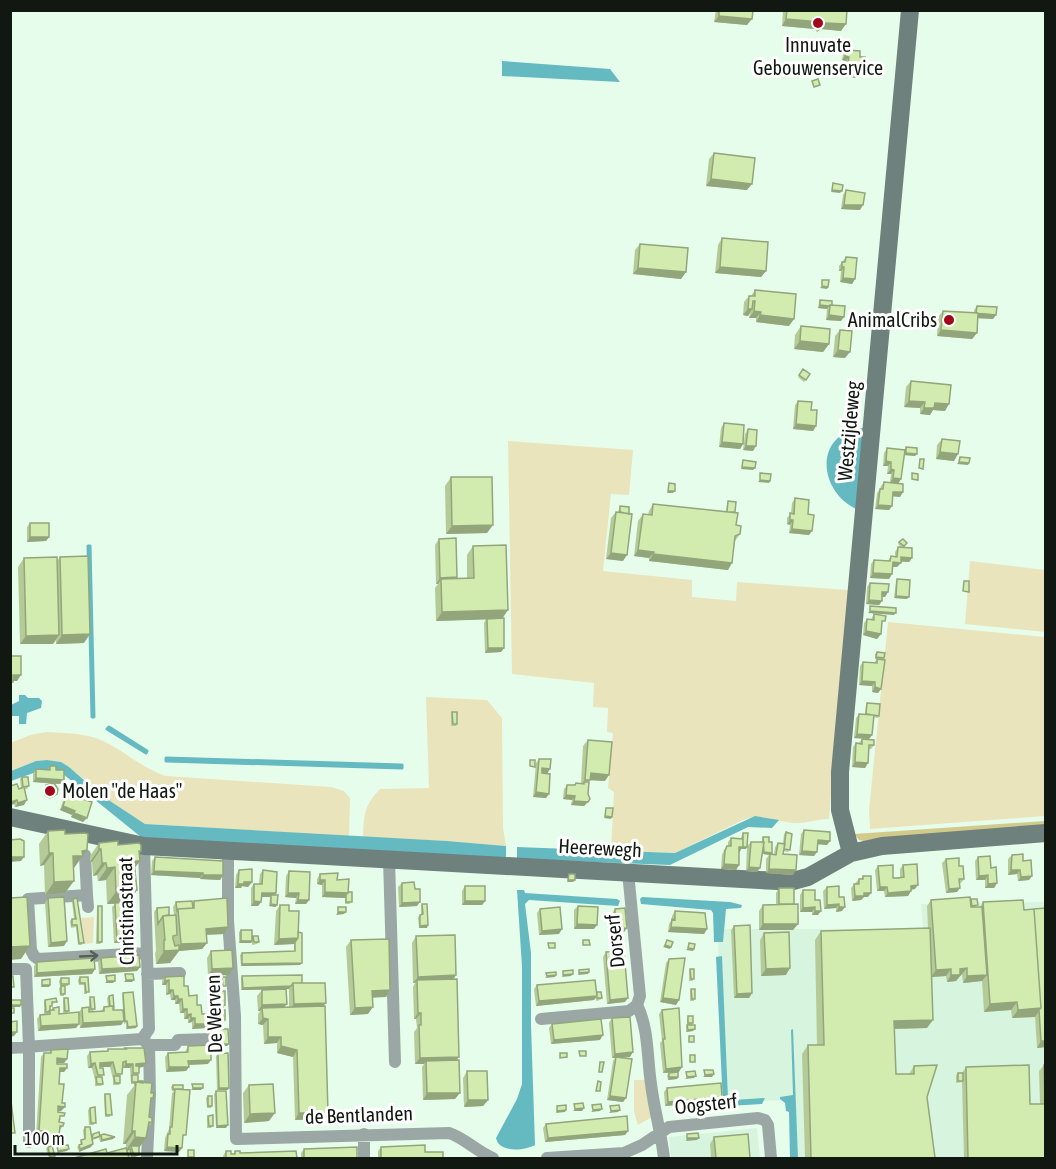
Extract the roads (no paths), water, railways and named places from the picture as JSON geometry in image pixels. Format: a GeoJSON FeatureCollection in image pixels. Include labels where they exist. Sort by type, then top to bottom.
{"type":"FeatureCollection","features":[{"type":"Feature","properties":{"kind":"street","name":"Westzijdeweg"},"geometry":{"type":"LineString","coordinates":[[851,854],[840,810],[840,772],[910,10]]}},
{"type":"Feature","properties":{"kind":"street","name":"Heerewegh"},"geometry":{"type":"LineString","coordinates":[[10,817],[144,846],[793,881],[814,874],[851,854],[882,846],[1046,833]]}},
{"type":"Feature","properties":{"kind":"street","name":"Christinastraat"},"geometry":{"type":"LineString","coordinates":[[144,846],[149,1029],[146,1042],[150,1094],[147,1158]]}},
{"type":"Feature","properties":{"kind":"street","name":"De Werven"},"geometry":{"type":"LineString","coordinates":[[228,851],[228,921],[235,1016],[236,1139]]}},
{"type":"Feature","properties":{"kind":"street"},"geometry":{"type":"LineString","coordinates":[[85,855],[87,901],[28,899],[31,950],[34,956],[38,959],[146,953]]}},
{"type":"Feature","properties":{"kind":"street"},"geometry":{"type":"LineString","coordinates":[[389,859],[395,1062]]}},
{"type":"Feature","properties":{"kind":"street","name":"Dorserf"},"geometry":{"type":"LineString","coordinates":[[628,872],[640,996],[638,1005],[644,1019],[651,1086],[661,1131],[664,1158]]}},
{"type":"Feature","properties":{"kind":"street"},"geometry":{"type":"LineString","coordinates":[[29,1142],[26,969],[34,956]]}},
{"type":"Feature","properties":{"kind":"street"},"geometry":{"type":"LineString","coordinates":[[10,969],[26,969]]}},
{"type":"Feature","properties":{"kind":"street","name":"Christinastraat"},"geometry":{"type":"LineString","coordinates":[[147,974],[180,973]]}},
{"type":"Feature","properties":{"kind":"street"},"geometry":{"type":"LineString","coordinates":[[541,1019],[630,1011],[638,1005]]}},
{"type":"Feature","properties":{"kind":"street"},"geometry":{"type":"LineString","coordinates":[[10,1048],[146,1042],[175,1045],[178,1040],[209,1039]]}},
{"type":"Feature","properties":{"kind":"street","name":"Oogsterf"},"geometry":{"type":"LineString","coordinates":[[547,1158],[624,1153],[642,1145],[661,1131],[677,1126],[758,1119],[765,1120],[768,1125],[771,1158]]}},
{"type":"Feature","properties":{"kind":"street","name":"de Bentlanden"},"geometry":{"type":"LineString","coordinates":[[236,1139],[449,1132],[456,1135],[475,1154],[493,1158]]}},
{"type":"Feature","properties":{"kind":"street"},"geometry":{"type":"LineString","coordinates":[[363,1134],[364,1158]]}},
{"type":"Feature","properties":{"kind":"water"},"geometry":{"type":"Polygon","coordinates":[[[502,61],[610,69],[620,82],[502,76],[502,61]]]}},
{"type":"Feature","properties":{"kind":"water"},"geometry":{"type":"Polygon","coordinates":[[[864,428],[856,509],[843,500],[834,489],[828,476],[827,463],[829,450],[836,440],[848,432],[864,428]]]}},
{"type":"Feature","properties":{"kind":"water"},"geometry":{"type":"Polygon","coordinates":[[[19,695],[39,698],[42,701],[41,708],[27,713],[26,724],[19,724],[19,716],[11,716],[11,705],[19,701],[19,695]]]}},
{"type":"Feature","properties":{"kind":"water"},"geometry":{"type":"Polygon","coordinates":[[[36,761],[61,762],[69,767],[101,795],[145,824],[506,846],[506,859],[141,837],[58,770],[42,770],[11,781],[11,771],[36,761]]]}},
{"type":"Feature","properties":{"kind":"water"},"geometry":{"type":"Polygon","coordinates":[[[755,816],[779,820],[772,828],[748,827],[670,865],[517,859],[517,847],[675,853],[755,816]]]}},
{"type":"Feature","properties":{"kind":"water"},"geometry":{"type":"Polygon","coordinates":[[[517,890],[524,890],[525,893],[620,901],[618,906],[529,900],[525,904],[531,953],[535,1145],[525,1149],[507,1148],[498,1143],[496,1138],[517,1099],[522,1084],[522,967],[517,890]]]}},
{"type":"Feature","properties":{"kind":"water"},"geometry":{"type":"Polygon","coordinates":[[[642,897],[730,902],[742,905],[741,908],[726,909],[723,942],[714,942],[711,910],[641,904],[642,897]]]}},
{"type":"Feature","properties":{"kind":"water"},"geometry":{"type":"Polygon","coordinates":[[[722,956],[728,1099],[765,1098],[762,1104],[723,1105],[716,957],[722,956]]]}},
{"type":"Feature","properties":{"kind":"water"},"geometry":{"type":"Polygon","coordinates":[[[793,1029],[798,1158],[790,1158],[789,1112],[786,1111],[785,1103],[780,1099],[780,1097],[793,1095],[791,1030],[793,1029]]]}},
{"type":"Feature","properties":{"kind":"waterway"},"geometry":{"type":"LineString","coordinates":[[88,546],[90,546],[94,717],[92,717],[88,546]]}},
{"type":"Feature","properties":{"kind":"waterway"},"geometry":{"type":"LineString","coordinates":[[109,727],[147,751],[146,753],[107,729],[109,727]]}},
{"type":"Feature","properties":{"kind":"waterway"},"geometry":{"type":"LineString","coordinates":[[166,758],[402,765],[402,768],[166,761],[166,758]]}},
{"type":"Feature","properties":{"kind":"place","name":"Innuvate Gebouwenservice"},"geometry":{"type":"Point","coordinates":[818,23]}},
{"type":"Feature","properties":{"kind":"place","name":"AnimalCribs"},"geometry":{"type":"Point","coordinates":[949,320]}},
{"type":"Feature","properties":{"kind":"place","name":"Molen \"de Haas\""},"geometry":{"type":"Point","coordinates":[50,791]}}]}
